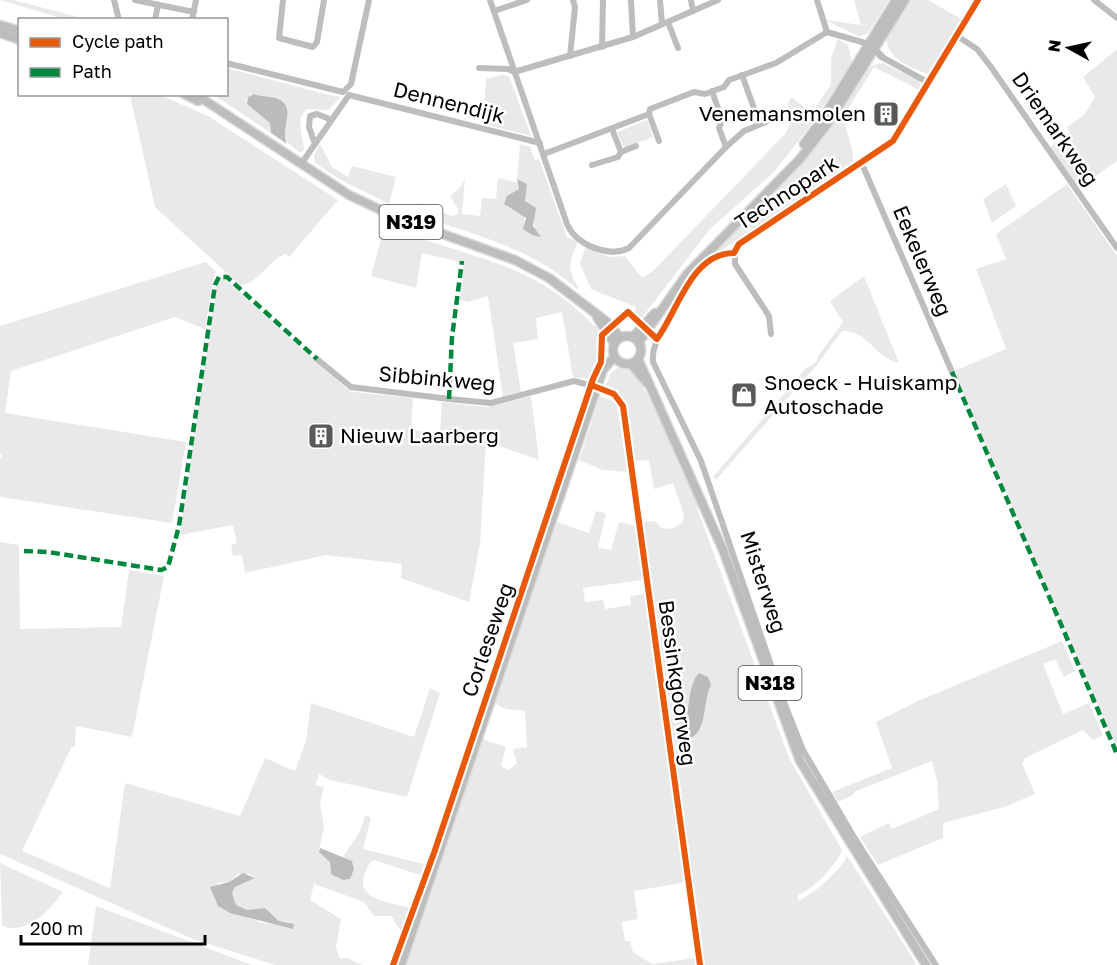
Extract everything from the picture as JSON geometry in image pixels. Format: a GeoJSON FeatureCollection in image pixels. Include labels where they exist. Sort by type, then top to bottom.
{"type":"FeatureCollection","features":[{"type":"Feature","properties":{"kind":"main road"},"geometry":{"type":"LineString","coordinates":[[870,49],[896,0]]}},
{"type":"Feature","properties":{"kind":"main road"},"geometry":{"type":"LineString","coordinates":[[636,339],[641,350],[635,361],[616,359],[617,340],[636,339],[687,274],[766,192],[822,120],[905,0]]}},
{"type":"Feature","properties":{"kind":"main road"},"geometry":{"type":"LineString","coordinates":[[0,26],[18,30]]}},
{"type":"Feature","properties":{"kind":"main road"},"geometry":{"type":"LineString","coordinates":[[0,33],[18,39]]}},
{"type":"Feature","properties":{"kind":"main road","name":"N319"},"geometry":{"type":"LineString","coordinates":[[188,96],[228,116]]}},
{"type":"Feature","properties":{"kind":"main road","name":"N319"},"geometry":{"type":"LineString","coordinates":[[198,96],[333,186],[378,209],[515,260],[549,278],[597,317],[617,340]]}},
{"type":"Feature","properties":{"kind":"main road","name":"Corleseweg"},"geometry":{"type":"LineString","coordinates":[[401,965],[598,384],[616,359]]}},
{"type":"Feature","properties":{"kind":"main road","name":"Misterweg"},"geometry":{"type":"LineString","coordinates":[[635,361],[648,384],[723,549],[800,761],[926,965]]}},
{"type":"Feature","properties":{"kind":"street"},"geometry":{"type":"LineString","coordinates":[[114,0],[118,18]]}},
{"type":"Feature","properties":{"kind":"street"},"geometry":{"type":"LineString","coordinates":[[135,0],[193,16],[196,0]]}},
{"type":"Feature","properties":{"kind":"street"},"geometry":{"type":"LineString","coordinates":[[283,0],[279,38],[313,46],[317,42],[324,0]]}},
{"type":"Feature","properties":{"kind":"street"},"geometry":{"type":"LineString","coordinates":[[228,63],[343,92],[348,90],[369,0]]}},
{"type":"Feature","properties":{"kind":"street"},"geometry":{"type":"LineString","coordinates":[[490,0],[571,234],[578,239],[615,253],[629,248],[726,147],[744,131],[766,122]]}},
{"type":"Feature","properties":{"kind":"street"},"geometry":{"type":"LineString","coordinates":[[494,11],[527,0]]}},
{"type":"Feature","properties":{"kind":"street"},"geometry":{"type":"LineString","coordinates":[[570,56],[575,7],[573,0]]}},
{"type":"Feature","properties":{"kind":"street"},"geometry":{"type":"LineString","coordinates":[[602,47],[603,0]]}},
{"type":"Feature","properties":{"kind":"street"},"geometry":{"type":"LineString","coordinates":[[631,0],[633,37]]}},
{"type":"Feature","properties":{"kind":"street"},"geometry":{"type":"LineString","coordinates":[[660,0],[665,23],[678,48]]}},
{"type":"Feature","properties":{"kind":"street"},"geometry":{"type":"LineString","coordinates":[[692,0],[693,11]]}},
{"type":"Feature","properties":{"kind":"street"},"geometry":{"type":"LineString","coordinates":[[479,68],[514,72],[602,47],[633,37],[718,0]]}},
{"type":"Feature","properties":{"kind":"street"},"geometry":{"type":"LineString","coordinates":[[818,0],[827,32]]}},
{"type":"Feature","properties":{"kind":"street","name":"Technopark"},"geometry":{"type":"LineString","coordinates":[[771,334],[769,316],[735,264],[734,253],[739,244],[862,164],[898,135],[978,0]]}},
{"type":"Feature","properties":{"kind":"street"},"geometry":{"type":"LineString","coordinates":[[1094,0],[1117,18]]}},
{"type":"Feature","properties":{"kind":"street"},"geometry":{"type":"LineString","coordinates":[[156,18],[159,5]]}},
{"type":"Feature","properties":{"kind":"street"},"geometry":{"type":"LineString","coordinates":[[827,32],[870,49],[929,83]]}},
{"type":"Feature","properties":{"kind":"street"},"geometry":{"type":"LineString","coordinates":[[660,141],[649,114],[650,109],[694,92],[705,94],[723,87],[729,80],[776,63],[827,32]]}},
{"type":"Feature","properties":{"kind":"street","name":"Driemarkweg"},"geometry":{"type":"LineString","coordinates":[[957,36],[977,49],[991,67],[1117,248]]}},
{"type":"Feature","properties":{"kind":"street"},"geometry":{"type":"LineString","coordinates":[[742,75],[755,111]]}},
{"type":"Feature","properties":{"kind":"street"},"geometry":{"type":"LineString","coordinates":[[712,91],[722,120],[718,128],[726,147]]}},
{"type":"Feature","properties":{"kind":"street","name":"Dennendijk"},"geometry":{"type":"LineString","coordinates":[[301,164],[349,95],[540,143]]}},
{"type":"Feature","properties":{"kind":"street"},"geometry":{"type":"LineString","coordinates":[[315,144],[309,127],[310,116],[317,114],[332,120]]}},
{"type":"Feature","properties":{"kind":"street"},"geometry":{"type":"LineString","coordinates":[[544,154],[649,114]]}},
{"type":"Feature","properties":{"kind":"street"},"geometry":{"type":"LineString","coordinates":[[612,129],[621,152]]}},
{"type":"Feature","properties":{"kind":"street"},"geometry":{"type":"LineString","coordinates":[[592,165],[618,157],[621,152],[636,146]]}},
{"type":"Feature","properties":{"kind":"street","name":"Eekelerweg"},"geometry":{"type":"LineString","coordinates":[[862,164],[951,372]]}},
{"type":"Feature","properties":{"kind":"street","name":"Technopark"},"geometry":{"type":"LineString","coordinates":[[653,362],[654,346],[690,281],[703,267],[724,253],[734,253]]}},
{"type":"Feature","properties":{"kind":"street","name":"Sibbinkweg"},"geometry":{"type":"LineString","coordinates":[[317,359],[351,387],[491,403],[574,381],[598,384]]}},
{"type":"Feature","properties":{"kind":"street","name":"Misterweg"},"geometry":{"type":"LineString","coordinates":[[653,362],[701,461],[782,697],[803,750],[854,837],[936,965]]}},
{"type":"Feature","properties":{"kind":"shaded area"},"geometry":{"type":"Polygon","coordinates":[[[0,0],[13,0],[82,18],[62,18],[0,0]]]}},
{"type":"Feature","properties":{"kind":"shaded area"},"geometry":{"type":"Polygon","coordinates":[[[854,0],[889,0],[868,33],[860,37],[825,20],[861,25],[854,0]]]}},
{"type":"Feature","properties":{"kind":"shaded area"},"geometry":{"type":"Polygon","coordinates":[[[906,0],[928,0],[961,19],[928,74],[898,60],[889,48],[888,29],[906,0]]]}},
{"type":"Feature","properties":{"kind":"shaded area"},"geometry":{"type":"Polygon","coordinates":[[[838,39],[848,45],[852,62],[808,129],[774,172],[710,229],[641,319],[634,313],[636,307],[591,289],[580,264],[586,246],[609,257],[625,256],[642,278],[652,272],[785,134],[794,117],[787,108],[791,97],[812,113],[831,84],[831,58],[838,39]]]}},
{"type":"Feature","properties":{"kind":"shaded area"},"geometry":{"type":"Polygon","coordinates":[[[1117,49],[1117,161],[1078,188],[1050,147],[1070,132],[1067,127],[1085,114],[1095,97],[1083,77],[1117,49]]]}},
{"type":"Feature","properties":{"kind":"shaded area"},"geometry":{"type":"Polygon","coordinates":[[[883,63],[919,81],[921,91],[874,67],[843,117],[853,153],[853,162],[703,263],[767,198],[865,70],[883,63]]]}},
{"type":"Feature","properties":{"kind":"shaded area"},"geometry":{"type":"Polygon","coordinates":[[[228,68],[341,97],[328,110],[307,109],[303,113],[300,123],[304,151],[299,152],[284,139],[288,115],[282,102],[254,94],[250,95],[246,101],[270,123],[271,133],[216,96],[228,96],[228,68]]]}},
{"type":"Feature","properties":{"kind":"shaded area"},"geometry":{"type":"Polygon","coordinates":[[[502,75],[509,76],[531,136],[483,124],[486,79],[502,75]]]}},
{"type":"Feature","properties":{"kind":"shaded area"},"geometry":{"type":"Polygon","coordinates":[[[254,94],[275,98],[284,103],[288,114],[285,132],[287,144],[271,133],[270,123],[247,104],[248,97],[254,94]]]}},
{"type":"Feature","properties":{"kind":"shaded area"},"geometry":{"type":"Polygon","coordinates":[[[130,96],[162,96],[208,116],[338,200],[289,257],[286,254],[276,259],[255,279],[241,286],[155,207],[130,96]]]}},
{"type":"Feature","properties":{"kind":"shaded area"},"geometry":{"type":"Polygon","coordinates":[[[647,120],[653,137],[624,148],[617,132],[647,120]]]}},
{"type":"Feature","properties":{"kind":"shaded area"},"geometry":{"type":"Polygon","coordinates":[[[320,144],[332,167],[348,177],[352,166],[396,177],[389,204],[341,180],[315,163],[314,155],[320,144]]]}},
{"type":"Feature","properties":{"kind":"shaded area"},"geometry":{"type":"Polygon","coordinates":[[[520,144],[530,147],[535,160],[539,159],[567,237],[578,242],[570,266],[579,288],[577,289],[560,275],[522,253],[482,236],[419,216],[420,203],[451,216],[458,214],[458,209],[450,196],[459,189],[465,178],[462,214],[480,216],[482,198],[496,199],[498,178],[519,183],[519,189],[512,194],[507,207],[524,215],[524,226],[535,230],[534,217],[525,199],[527,184],[517,179],[520,144]]]}},
{"type":"Feature","properties":{"kind":"shaded area"},"geometry":{"type":"Polygon","coordinates":[[[517,179],[527,184],[525,201],[536,208],[533,226],[541,237],[532,235],[523,229],[526,218],[504,204],[507,196],[519,189],[517,179]]]}},
{"type":"Feature","properties":{"kind":"shaded area"},"geometry":{"type":"Polygon","coordinates":[[[1006,184],[1016,206],[992,223],[983,199],[1006,184]]]}},
{"type":"Feature","properties":{"kind":"shaded area"},"geometry":{"type":"Polygon","coordinates":[[[1067,184],[1117,256],[1117,749],[954,371],[1006,349],[976,269],[1006,259],[996,234],[1067,184]]]}},
{"type":"Feature","properties":{"kind":"shaded area"},"geometry":{"type":"Polygon","coordinates":[[[385,225],[521,273],[570,304],[594,326],[597,325],[602,330],[596,339],[598,355],[589,379],[573,377],[562,312],[536,318],[538,339],[513,343],[521,392],[503,397],[488,296],[468,302],[460,300],[464,263],[422,253],[416,288],[371,276],[385,225]]]}},
{"type":"Feature","properties":{"kind":"shaded area"},"geometry":{"type":"Polygon","coordinates":[[[206,262],[216,272],[205,329],[175,317],[11,371],[5,413],[186,442],[172,523],[0,497],[0,460],[2,456],[0,452],[0,326],[206,262]]]}},
{"type":"Feature","properties":{"kind":"shaded area"},"geometry":{"type":"Polygon","coordinates":[[[864,276],[899,363],[884,356],[858,335],[842,331],[817,365],[716,480],[713,477],[805,369],[817,361],[818,356],[843,322],[830,301],[864,276]]]}},
{"type":"Feature","properties":{"kind":"shaded area"},"geometry":{"type":"Polygon","coordinates":[[[224,278],[346,388],[354,392],[413,398],[411,430],[440,433],[442,402],[487,407],[531,396],[539,460],[486,441],[480,544],[469,602],[401,578],[402,564],[326,555],[245,573],[242,555],[233,556],[231,545],[237,543],[233,525],[180,535],[217,283],[224,278]]]}},
{"type":"Feature","properties":{"kind":"shaded area"},"geometry":{"type":"Polygon","coordinates":[[[618,367],[634,371],[672,439],[700,504],[697,508],[789,758],[842,850],[830,869],[811,888],[799,894],[797,901],[825,882],[847,856],[916,964],[705,965],[642,522],[655,521],[661,528],[671,529],[682,523],[684,514],[673,483],[654,489],[649,460],[633,461],[624,403],[617,389],[606,385],[610,374],[618,367]],[[693,681],[689,718],[682,730],[684,740],[698,733],[704,718],[711,685],[693,681]]]}},
{"type":"Feature","properties":{"kind":"shaded area"},"geometry":{"type":"Polygon","coordinates":[[[600,396],[617,403],[627,472],[602,470],[579,460],[600,396]]]}},
{"type":"Feature","properties":{"kind":"shaded area"},"geometry":{"type":"Polygon","coordinates":[[[596,511],[606,513],[598,548],[611,550],[619,522],[635,526],[643,580],[583,588],[585,602],[603,600],[605,609],[631,605],[630,596],[645,594],[687,882],[634,891],[638,919],[622,922],[625,941],[630,941],[633,952],[652,964],[696,958],[697,965],[405,965],[482,739],[506,747],[501,766],[509,770],[517,763],[513,749],[527,747],[525,711],[506,709],[494,703],[557,522],[589,533],[596,511]]]}},
{"type":"Feature","properties":{"kind":"shaded area"},"geometry":{"type":"Polygon","coordinates":[[[0,542],[19,545],[20,629],[121,627],[129,570],[164,576],[132,737],[76,726],[75,747],[72,746],[22,851],[110,888],[125,783],[240,816],[265,758],[295,771],[306,741],[311,703],[414,737],[430,688],[440,693],[407,797],[330,780],[319,774],[315,785],[324,787],[320,803],[324,827],[319,850],[330,862],[330,870],[343,880],[349,879],[354,864],[343,857],[360,831],[365,816],[371,817],[363,849],[424,864],[420,875],[374,860],[365,874],[363,884],[365,890],[371,895],[409,908],[401,931],[391,916],[374,916],[364,902],[314,884],[310,900],[341,919],[336,947],[340,959],[347,958],[363,965],[275,965],[193,939],[0,854],[0,542]],[[238,874],[229,882],[218,883],[216,902],[262,923],[281,924],[288,929],[289,922],[279,921],[265,908],[247,910],[236,905],[232,893],[235,887],[255,878],[250,874],[238,874]]]}},
{"type":"Feature","properties":{"kind":"shaded area"},"geometry":{"type":"Polygon","coordinates":[[[1062,641],[1075,671],[1064,677],[1055,659],[1043,664],[1063,714],[1089,703],[1103,735],[1093,740],[1083,730],[1025,758],[1022,763],[1035,794],[1004,807],[943,823],[943,838],[878,865],[860,837],[889,823],[892,829],[939,809],[937,781],[932,761],[856,791],[853,795],[838,802],[832,792],[892,768],[876,722],[918,701],[1062,641]]]}},
{"type":"Feature","properties":{"kind":"shaded area"},"geometry":{"type":"Polygon","coordinates":[[[699,673],[708,677],[711,685],[704,718],[698,733],[684,740],[681,732],[687,716],[692,685],[699,673]]]}},
{"type":"Feature","properties":{"kind":"shaded area"},"geometry":{"type":"Polygon","coordinates":[[[320,848],[352,861],[354,869],[350,879],[343,880],[331,874],[330,862],[319,852],[320,848]]]}},
{"type":"Feature","properties":{"kind":"shaded area"},"geometry":{"type":"Polygon","coordinates":[[[0,863],[63,892],[51,907],[29,924],[11,928],[2,926],[0,863]]]}},
{"type":"Feature","properties":{"kind":"shaded area"},"geometry":{"type":"Polygon","coordinates":[[[243,873],[255,878],[235,887],[232,893],[236,905],[247,910],[265,908],[279,921],[294,924],[293,929],[230,913],[218,906],[210,887],[229,882],[243,873]]]}},
{"type":"Feature","properties":{"kind":"shaded area"},"geometry":{"type":"Polygon","coordinates":[[[96,906],[252,965],[88,965],[96,906]]]}},
{"type":"Feature","properties":{"kind":"marked path"},"geometry":{"type":"LineString","coordinates":[[449,399],[452,337],[462,261]]}},
{"type":"Feature","properties":{"kind":"marked path"},"geometry":{"type":"LineString","coordinates":[[24,551],[48,552],[161,570],[168,567],[179,526],[215,285],[219,277],[227,277],[317,359]]}},
{"type":"Feature","properties":{"kind":"marked path"},"geometry":{"type":"LineString","coordinates":[[952,372],[1117,754]]}},
{"type":"Feature","properties":{"kind":"cycle path"},"geometry":{"type":"LineString","coordinates":[[393,965],[434,853],[593,379],[601,362],[602,335],[628,312],[657,339],[687,286],[707,262],[719,256],[734,253],[739,244],[893,141],[978,0]]}},
{"type":"Feature","properties":{"kind":"cycle path","name":"Bessinkgoorweg"},"geometry":{"type":"LineString","coordinates":[[591,385],[614,394],[623,406],[700,965]]}},
{"type":"Feature","properties":{"kind":"place","name":"Venemansmolen"},"geometry":{"type":"Point","coordinates":[886,114]}},
{"type":"Feature","properties":{"kind":"place","name":"Snoeck - Huiskamp Autoschade"},"geometry":{"type":"Point","coordinates":[744,395]}},
{"type":"Feature","properties":{"kind":"place","name":"Nieuw Laarberg"},"geometry":{"type":"Point","coordinates":[321,436]}}]}
